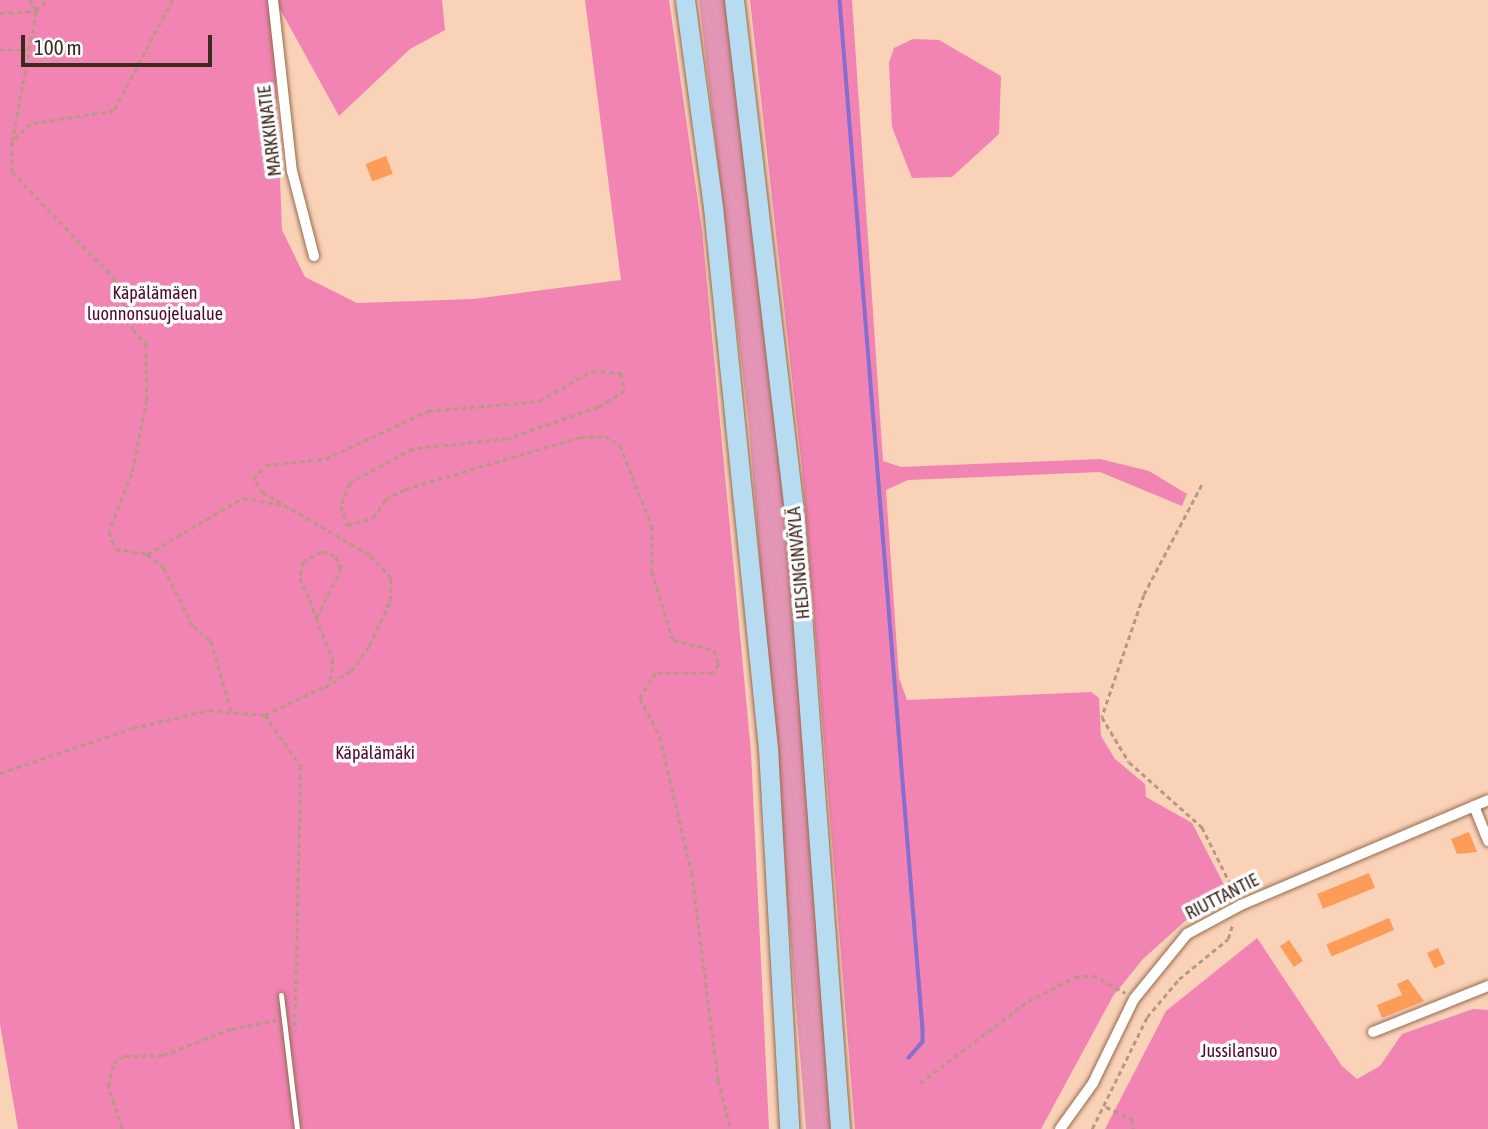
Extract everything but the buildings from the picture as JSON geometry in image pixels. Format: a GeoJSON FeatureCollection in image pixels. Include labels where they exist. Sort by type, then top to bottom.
{"type":"FeatureCollection","features":[{"type":"Feature","properties":{"kind":"highway"},"geometry":{"type":"LineString","coordinates":[[685,0],[713,207],[766,734],[789,1129]]}},
{"type":"Feature","properties":{"kind":"highway","name":"HELSINGINVÄYLÄ"},"geometry":{"type":"LineString","coordinates":[[734,0],[794,507],[840,1129]]}},
{"type":"Feature","properties":{"kind":"street","name":"MARKKINATIE"},"geometry":{"type":"LineString","coordinates":[[273,0],[292,171],[314,256]]}},
{"type":"Feature","properties":{"kind":"street","name":"RIUTTANTIE"},"geometry":{"type":"LineString","coordinates":[[1060,1129],[1093,1083],[1134,999],[1187,934],[1236,907],[1488,800]]}},
{"type":"Feature","properties":{"kind":"street"},"geometry":{"type":"LineString","coordinates":[[1474,806],[1488,841]]}},
{"type":"Feature","properties":{"kind":"street"},"geometry":{"type":"LineString","coordinates":[[1373,1032],[1488,986]]}},
{"type":"Feature","properties":{"kind":"lane"},"geometry":{"type":"LineString","coordinates":[[281,995],[297,1129]]}},
{"type":"Feature","properties":{"kind":"path"},"geometry":{"type":"LineString","coordinates":[[30,0],[36,11]]}},
{"type":"Feature","properties":{"kind":"path"},"geometry":{"type":"LineString","coordinates":[[46,0],[36,11],[28,50],[12,142],[12,172],[114,278],[133,329],[146,344],[148,400],[132,474],[109,533],[116,549],[147,554],[164,568],[193,625],[211,641],[231,710]]}},
{"type":"Feature","properties":{"kind":"path"},"geometry":{"type":"LineString","coordinates":[[12,142],[31,124],[61,114],[114,111],[173,0]]}},
{"type":"Feature","properties":{"kind":"path"},"geometry":{"type":"LineString","coordinates":[[0,13],[36,11]]}},
{"type":"Feature","properties":{"kind":"path"},"geometry":{"type":"LineString","coordinates":[[0,50],[28,50]]}},
{"type":"Feature","properties":{"kind":"path"},"geometry":{"type":"LineString","coordinates":[[0,773],[133,728],[231,710],[265,715],[325,687],[351,671],[369,646],[390,601],[391,578],[369,555],[283,505],[253,479],[266,465],[325,459],[428,411],[539,401],[592,371],[621,373],[625,391],[599,407],[507,439],[413,449],[350,483],[341,506],[347,525],[373,518],[405,489],[580,437],[605,436],[620,445],[652,526],[652,571],[673,640],[714,650],[719,664],[713,673],[656,673],[640,698],[660,737],[692,873],[718,1080],[731,1129]]}},
{"type":"Feature","properties":{"kind":"path"},"geometry":{"type":"LineString","coordinates":[[1091,1129],[1106,1107],[1147,1017],[1179,979],[1228,939],[1236,907],[1202,827],[1129,762],[1102,717],[1144,595],[1202,485]]}},
{"type":"Feature","properties":{"kind":"path"},"geometry":{"type":"LineString","coordinates":[[147,554],[243,498],[283,505]]}},
{"type":"Feature","properties":{"kind":"path"},"geometry":{"type":"LineString","coordinates":[[316,618],[341,569],[335,556],[322,552],[303,562],[300,578],[335,670],[325,687]]}},
{"type":"Feature","properties":{"kind":"path"},"geometry":{"type":"LineString","coordinates":[[265,715],[301,765],[294,1034]]}},
{"type":"Feature","properties":{"kind":"path"},"geometry":{"type":"LineString","coordinates":[[920,1083],[1028,1001],[1074,977],[1093,975],[1134,999]]}},
{"type":"Feature","properties":{"kind":"path"},"geometry":{"type":"LineString","coordinates":[[122,1129],[108,1087],[113,1063],[124,1056],[163,1055],[231,1029],[283,1019]]}},
{"type":"Feature","properties":{"kind":"path"},"geometry":{"type":"LineString","coordinates":[[1106,1107],[1132,1119],[1135,1129]]}},
{"type":"Feature","properties":{"kind":"shaded area"},"geometry":{"type":"Polygon","coordinates":[[[699,0],[725,0],[785,500],[831,1129],[806,1129],[749,427],[699,0]]]}},
{"type":"Feature","properties":{"kind":"green space","name":"Käpälämäki"},"geometry":{"type":"Polygon","coordinates":[[[0,0],[273,0],[282,230],[305,277],[357,303],[474,299],[621,280],[585,0],[669,0],[702,230],[751,752],[769,1129],[18,1129],[0,1024],[0,0]]]}},
{"type":"Feature","properties":{"kind":"green space"},"geometry":{"type":"Polygon","coordinates":[[[275,0],[442,0],[445,30],[410,49],[339,116],[275,0]]]}},
{"type":"Feature","properties":{"kind":"green space"},"geometry":{"type":"Polygon","coordinates":[[[750,0],[852,0],[883,461],[901,467],[1100,459],[1149,471],[1187,494],[1182,506],[1100,472],[908,480],[886,490],[899,678],[907,700],[1091,692],[1099,698],[1101,736],[1115,759],[1145,784],[1146,797],[1192,823],[1232,900],[1193,914],[1143,959],[1113,996],[1041,1129],[855,1129],[802,468],[750,0]]]}},
{"type":"Feature","properties":{"kind":"green space"},"geometry":{"type":"Polygon","coordinates":[[[913,39],[939,40],[1001,76],[999,134],[952,177],[912,178],[892,127],[889,63],[894,48],[913,39]]]}},
{"type":"Feature","properties":{"kind":"green space","name":"Jussilansuo"},"geometry":{"type":"Polygon","coordinates":[[[1257,938],[1342,1066],[1357,1079],[1380,1066],[1402,1034],[1473,1009],[1488,1010],[1488,1129],[1105,1129],[1166,1011],[1257,938]]]}},
{"type":"Feature","properties":{"kind":"waterway"},"geometry":{"type":"LineString","coordinates":[[840,0],[923,1029],[923,1042],[909,1058]]}},
{"type":"Feature","properties":{"kind":"park label","name":"Käpälämäen luonnonsuojelualue"},"geometry":{"type":"Point","coordinates":[155,304]}}]}
